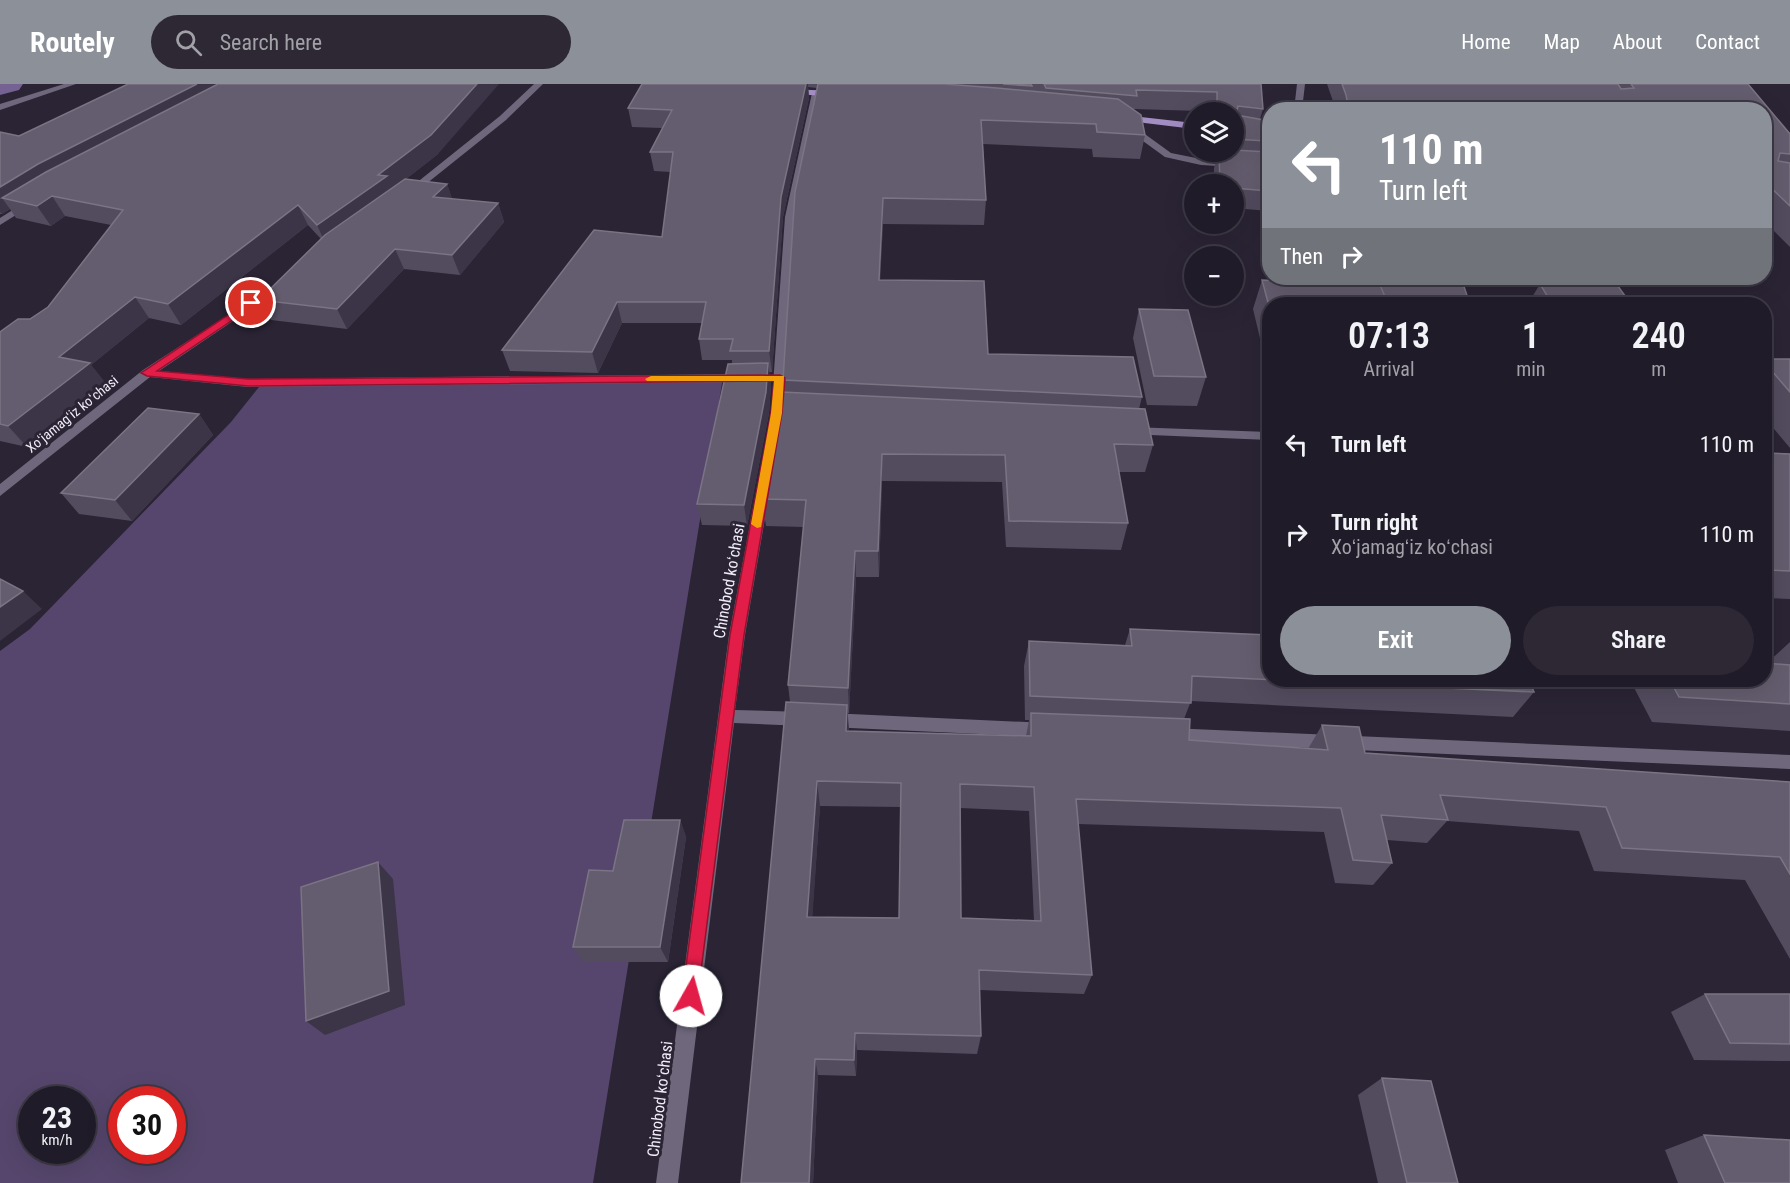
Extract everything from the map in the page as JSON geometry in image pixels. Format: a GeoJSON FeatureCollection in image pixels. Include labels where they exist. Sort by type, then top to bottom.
{"type":"FeatureCollection","features":[{"type":"Feature","properties":{"kind":"main road"},"geometry":{"type":"LineString","coordinates":[[781,91],[851,96]]}},
{"type":"Feature","properties":{"kind":"main road"},"geometry":{"type":"LineString","coordinates":[[1115,117],[1184,125]]}},
{"type":"Feature","properties":{"kind":"main road"},"geometry":{"type":"LineString","coordinates":[[1244,132],[1262,134]]}},
{"type":"Feature","properties":{"kind":"street"},"geometry":{"type":"LineString","coordinates":[[0,106],[72,84]]}},
{"type":"Feature","properties":{"kind":"street"},"geometry":{"type":"LineString","coordinates":[[402,198],[503,118],[539,84]]}},
{"type":"Feature","properties":{"kind":"street"},"geometry":{"type":"LineString","coordinates":[[1299,102],[1301,84]]}},
{"type":"Feature","properties":{"kind":"street","name":"Chinobod koʻchasi"},"geometry":{"type":"LineString","coordinates":[[667,1183],[737,635],[783,414],[768,378],[790,217],[816,93]]}},
{"type":"Feature","properties":{"kind":"street"},"geometry":{"type":"LineString","coordinates":[[1115,117],[1168,155],[1201,162],[1262,166]]}},
{"type":"Feature","properties":{"kind":"street"},"geometry":{"type":"LineString","coordinates":[[0,222],[36,199]]}},
{"type":"Feature","properties":{"kind":"street","name":"Xoʻjamagʻiz koʻchasi"},"geometry":{"type":"LineString","coordinates":[[0,491],[147,373],[292,276]]}},
{"type":"Feature","properties":{"kind":"street"},"geometry":{"type":"LineString","coordinates":[[147,373],[248,383],[768,378]]}},
{"type":"Feature","properties":{"kind":"street"},"geometry":{"type":"LineString","coordinates":[[1112,430],[1262,436]]}},
{"type":"Feature","properties":{"kind":"street"},"geometry":{"type":"LineString","coordinates":[[727,716],[1061,730]]}},
{"type":"Feature","properties":{"kind":"street"},"geometry":{"type":"LineString","coordinates":[[1157,734],[1790,762]]}},
{"type":"Feature","properties":{"kind":"shaded area"},"geometry":{"type":"Polygon","coordinates":[[[723,377],[593,1183],[0,1183],[0,651],[30,629],[231,422],[259,387],[723,377]]]}},
{"type":"Feature","properties":{"kind":"building"},"geometry":{"type":"Polygon","coordinates":[[[128,84],[197,84],[38,164],[0,187],[0,132],[19,136],[128,84]]]}},
{"type":"Feature","properties":{"kind":"building"},"geometry":{"type":"Polygon","coordinates":[[[218,84],[477,84],[431,135],[378,175],[387,176],[317,225],[298,205],[168,304],[135,297],[59,357],[90,363],[8,426],[0,424],[0,332],[18,319],[30,319],[48,307],[123,210],[52,196],[37,206],[2,198],[46,172],[218,84]]]}},
{"type":"Feature","properties":{"kind":"building"},"geometry":{"type":"Polygon","coordinates":[[[642,84],[806,84],[781,197],[769,351],[730,351],[733,339],[699,339],[706,302],[617,302],[592,352],[502,350],[594,230],[662,237],[673,152],[650,152],[672,110],[628,108],[642,84]]]}},
{"type":"Feature","properties":{"kind":"building"},"geometry":{"type":"Polygon","coordinates":[[[818,84],[944,84],[1118,99],[1141,115],[1145,135],[1097,132],[1096,124],[981,120],[986,200],[883,198],[879,280],[984,281],[988,354],[1133,357],[1142,397],[783,380],[795,192],[818,84]]]}},
{"type":"Feature","properties":{"kind":"building"},"geometry":{"type":"Polygon","coordinates":[[[1003,84],[1031,84],[1032,86],[1003,84]]]}},
{"type":"Feature","properties":{"kind":"building"},"geometry":{"type":"Polygon","coordinates":[[[1044,84],[1261,84],[1262,109],[1244,107],[1244,102],[1217,102],[1217,92],[1136,90],[1137,96],[1046,88],[1044,84]]]}},
{"type":"Feature","properties":{"kind":"building"},"geometry":{"type":"Polygon","coordinates":[[[1342,84],[1618,84],[1621,89],[1634,88],[1631,84],[1748,84],[1763,102],[1347,102],[1342,84]]]}},
{"type":"Feature","properties":{"kind":"building"},"geometry":{"type":"Polygon","coordinates":[[[1772,113],[1790,134],[1790,154],[1780,153],[1778,161],[1790,163],[1790,206],[1772,189],[1772,113]]]}},
{"type":"Feature","properties":{"kind":"building"},"geometry":{"type":"Polygon","coordinates":[[[1244,116],[1262,120],[1262,141],[1244,140],[1244,116]]]}},
{"type":"Feature","properties":{"kind":"building"},"geometry":{"type":"Polygon","coordinates":[[[1244,151],[1262,152],[1262,190],[1244,189],[1244,174],[1220,174],[1219,162],[1244,162],[1244,151]]]}},
{"type":"Feature","properties":{"kind":"building"},"geometry":{"type":"Polygon","coordinates":[[[405,179],[447,184],[433,197],[498,203],[452,255],[395,249],[337,309],[259,300],[325,235],[405,179]]]}},
{"type":"Feature","properties":{"kind":"building"},"geometry":{"type":"Polygon","coordinates":[[[1263,285],[1380,285],[1385,297],[1267,297],[1263,285]]]}},
{"type":"Feature","properties":{"kind":"building"},"geometry":{"type":"Polygon","coordinates":[[[1463,285],[1468,297],[1385,297],[1380,286],[1463,285]]]}},
{"type":"Feature","properties":{"kind":"building"},"geometry":{"type":"Polygon","coordinates":[[[1541,285],[1617,285],[1626,297],[1548,297],[1541,285]]]}},
{"type":"Feature","properties":{"kind":"building"},"geometry":{"type":"Polygon","coordinates":[[[1139,309],[1188,310],[1206,377],[1154,376],[1139,309]]]}},
{"type":"Feature","properties":{"kind":"building"},"geometry":{"type":"Polygon","coordinates":[[[1772,359],[1790,359],[1790,392],[1772,371],[1772,359]]]}},
{"type":"Feature","properties":{"kind":"building"},"geometry":{"type":"Polygon","coordinates":[[[768,363],[766,392],[744,505],[697,504],[728,364],[768,363]]]}},
{"type":"Feature","properties":{"kind":"building"},"geometry":{"type":"Polygon","coordinates":[[[781,392],[1145,409],[1153,445],[1114,444],[1128,523],[1009,521],[1005,455],[882,454],[878,551],[855,551],[848,688],[788,685],[806,500],[762,499],[781,392]]]}},
{"type":"Feature","properties":{"kind":"building"},"geometry":{"type":"Polygon","coordinates":[[[148,408],[199,414],[115,500],[61,493],[148,408]]]}},
{"type":"Feature","properties":{"kind":"building"},"geometry":{"type":"Polygon","coordinates":[[[1772,453],[1790,454],[1790,571],[1772,570],[1772,453]]]}},
{"type":"Feature","properties":{"kind":"building"},"geometry":{"type":"Polygon","coordinates":[[[0,579],[23,591],[0,607],[0,579]]]}},
{"type":"Feature","properties":{"kind":"building"},"geometry":{"type":"Polygon","coordinates":[[[1130,629],[1262,635],[1262,680],[1192,676],[1191,703],[1030,696],[1029,641],[1132,646],[1130,629]]]}},
{"type":"Feature","properties":{"kind":"building"},"geometry":{"type":"Polygon","coordinates":[[[1772,664],[1790,665],[1790,704],[1679,697],[1674,687],[1772,687],[1772,664]]]}},
{"type":"Feature","properties":{"kind":"building"},"geometry":{"type":"Polygon","coordinates":[[[1427,687],[1532,687],[1534,692],[1427,687]]]}},
{"type":"Feature","properties":{"kind":"building"},"geometry":{"type":"Polygon","coordinates":[[[786,702],[847,705],[846,731],[1031,736],[1031,713],[1190,719],[1189,740],[1328,750],[1322,725],[1359,727],[1365,753],[1790,782],[1790,874],[1780,857],[1622,848],[1606,807],[1440,795],[1448,820],[1381,815],[1392,863],[1353,860],[1341,808],[1076,799],[1092,975],[979,970],[981,1036],[855,1033],[854,1060],[815,1059],[809,1183],[741,1183],[786,702]],[[817,781],[807,917],[899,918],[901,783],[817,781]],[[960,784],[961,918],[1041,921],[1034,787],[960,784]]]}},
{"type":"Feature","properties":{"kind":"building"},"geometry":{"type":"Polygon","coordinates":[[[624,820],[680,820],[660,947],[573,947],[589,870],[613,871],[624,820]]]}},
{"type":"Feature","properties":{"kind":"building"},"geometry":{"type":"Polygon","coordinates":[[[378,862],[389,991],[306,1021],[301,887],[378,862]]]}},
{"type":"Feature","properties":{"kind":"building"},"geometry":{"type":"Polygon","coordinates":[[[1705,994],[1790,994],[1790,1044],[1730,1043],[1705,994]]]}},
{"type":"Feature","properties":{"kind":"building"},"geometry":{"type":"Polygon","coordinates":[[[1382,1078],[1431,1081],[1458,1183],[1407,1183],[1382,1078]]]}},
{"type":"Feature","properties":{"kind":"building"},"geometry":{"type":"Polygon","coordinates":[[[1704,1135],[1790,1140],[1790,1183],[1725,1183],[1704,1135]]]}},
{"type":"Feature","properties":{"kind":"waterway"},"geometry":{"type":"LineString","coordinates":[[0,87],[9,84]]}},
{"type":"Feature","properties":{"kind":"slow traffic"},"geometry":{"type":"LineString","coordinates":[[651,379],[780,378],[777,413],[757,524]]}},
{"type":"Feature","properties":{"kind":"route"},"geometry":{"type":"LineString","coordinates":[[251,303],[147,373],[248,383],[780,378],[777,413],[737,635],[691,996]]}}]}
